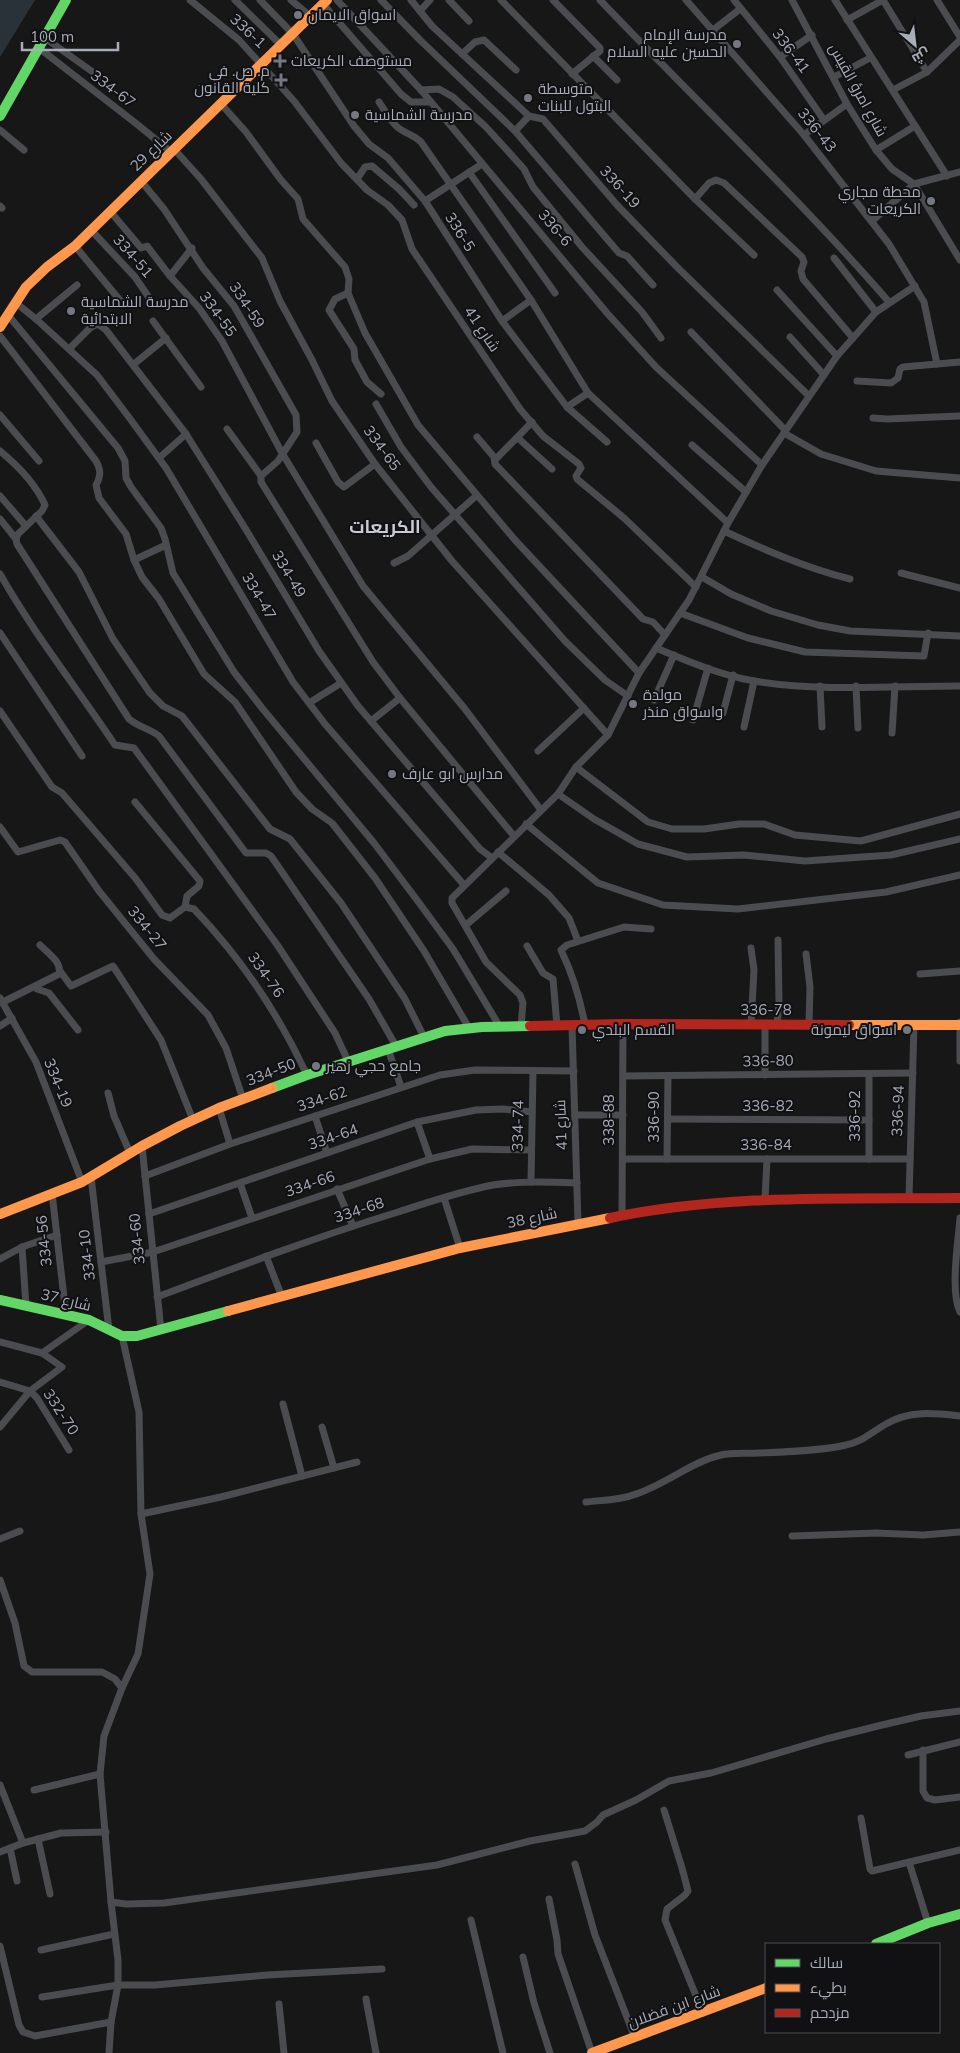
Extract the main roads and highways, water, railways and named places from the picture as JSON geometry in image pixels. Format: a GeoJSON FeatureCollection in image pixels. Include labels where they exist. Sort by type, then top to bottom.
{"type":"FeatureCollection","features":[{"type":"Feature","properties":{"kind":"place","name":"اسواق الايمان"},"geometry":{"type":"Point","coordinates":[298,15]}},
{"type":"Feature","properties":{"kind":"place","name":"مدرسة الإمام الحسين عليه السلام"},"geometry":{"type":"Point","coordinates":[737,44]}},
{"type":"Feature","properties":{"kind":"place","name":"مستوصف الكريعات"},"geometry":{"type":"Point","coordinates":[280,61]}},
{"type":"Feature","properties":{"kind":"place","name":"م. ص. في كلية القانون"},"geometry":{"type":"Point","coordinates":[281,80]}},
{"type":"Feature","properties":{"kind":"place","name":"متوسطة البتول للبنات"},"geometry":{"type":"Point","coordinates":[528,98]}},
{"type":"Feature","properties":{"kind":"place","name":"مدرسة الشماسية"},"geometry":{"type":"Point","coordinates":[355,115]}},
{"type":"Feature","properties":{"kind":"place","name":"محطة مجاري الكريعات"},"geometry":{"type":"Point","coordinates":[931,201]}},
{"type":"Feature","properties":{"kind":"place","name":"مدرسة الشماسية الابتدائية"},"geometry":{"type":"Point","coordinates":[71,311]}},
{"type":"Feature","properties":{"kind":"place","name":"مولدة واسواق منذر"},"geometry":{"type":"Point","coordinates":[633,704]}},
{"type":"Feature","properties":{"kind":"place","name":"مدارس ابو عارف"},"geometry":{"type":"Point","coordinates":[392,774]}},
{"type":"Feature","properties":{"kind":"place","name":"القسم البلدي"},"geometry":{"type":"Point","coordinates":[582,1030]}},
{"type":"Feature","properties":{"kind":"place","name":"اسواق ليمونة"},"geometry":{"type":"Point","coordinates":[907,1030]}},
{"type":"Feature","properties":{"kind":"place","name":"جامع حجي زهير"},"geometry":{"type":"Point","coordinates":[316,1066]}},
{"type":"Feature","properties":{"kind":"district","name":"الكريعات"},"geometry":{"type":"Point","coordinates":[385,527]}}]}
